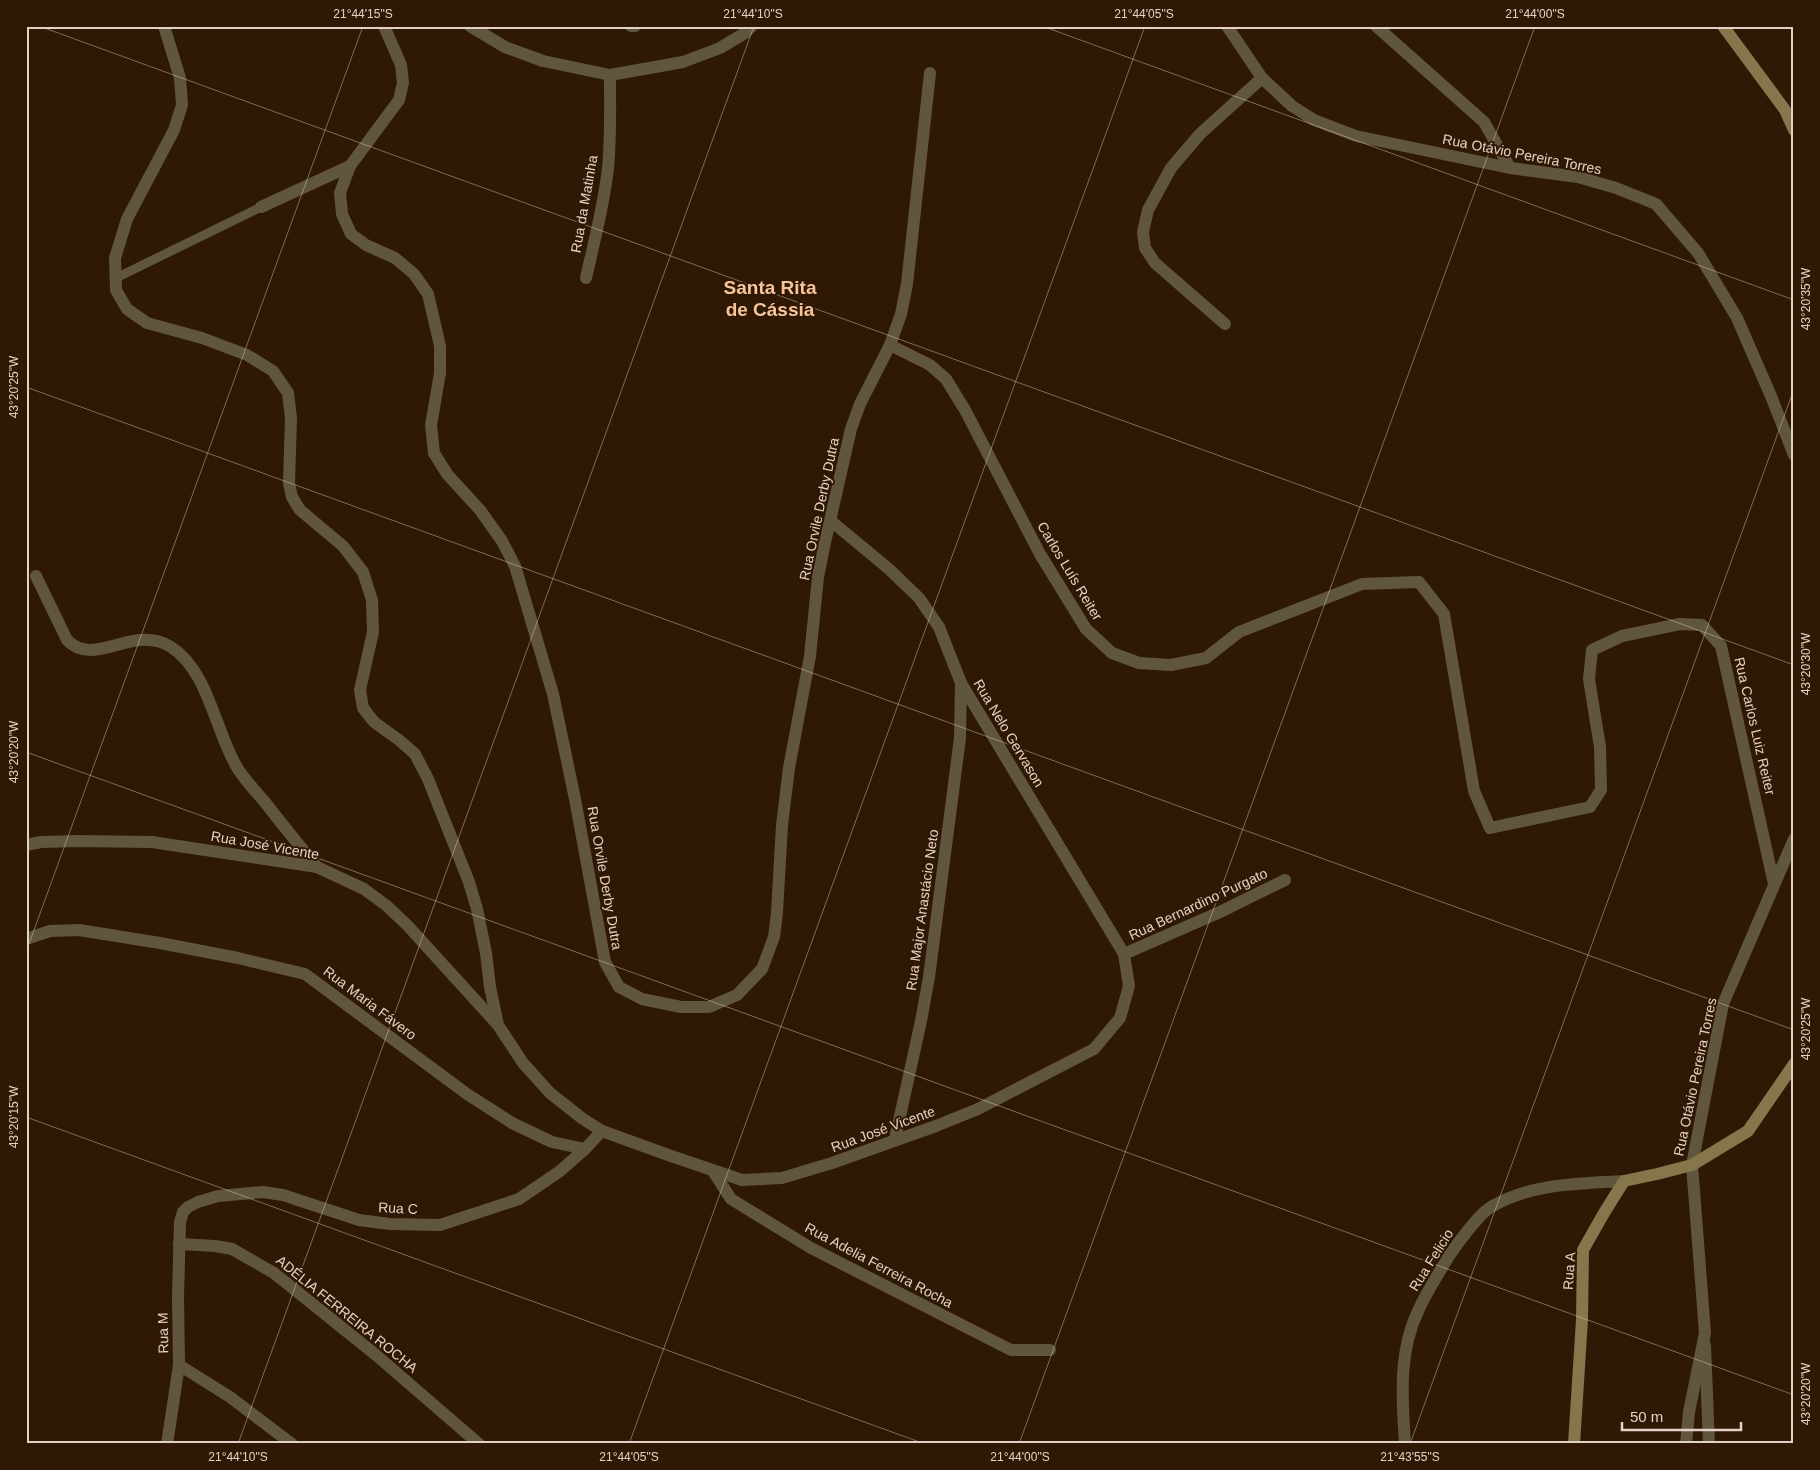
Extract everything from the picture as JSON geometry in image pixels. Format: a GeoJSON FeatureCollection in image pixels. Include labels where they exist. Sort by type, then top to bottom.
{"type":"FeatureCollection","features":[{"type":"Feature","properties":{"kind":"main road"},"geometry":{"type":"LineString","coordinates":[[1723,26],[1785,110],[1794,130]]}},
{"type":"Feature","properties":{"kind":"main road"},"geometry":{"type":"LineString","coordinates":[[1624,1181],[1692,1165],[1748,1131],[1794,1064]]}},
{"type":"Feature","properties":{"kind":"main road","name":"Rua A"},"geometry":{"type":"LineString","coordinates":[[1574,1444],[1582,1320],[1584,1250],[1624,1181]]}},
{"type":"Feature","properties":{"kind":"street"},"geometry":{"type":"LineString","coordinates":[[164,26],[180,78],[182,106],[174,130],[126,219],[115,258],[116,290],[127,309],[147,323],[202,338],[247,355],[273,371],[288,392],[292,418],[289,483],[292,497],[300,510],[343,546],[363,572],[372,600],[373,632],[360,690],[363,708],[374,722],[415,754],[428,779],[469,882],[477,909],[498,1025]]}},
{"type":"Feature","properties":{"kind":"street"},"geometry":{"type":"LineString","coordinates":[[470,26],[505,47],[543,61],[610,75],[683,62],[720,48],[745,33],[752,26]]}},
{"type":"Feature","properties":{"kind":"street","name":"Rua Otávio Pereira Torres"},"geometry":{"type":"LineString","coordinates":[[1227,26],[1262,78],[1292,106],[1314,120],[1356,136],[1510,168],[1578,177],[1616,188],[1656,204],[1698,253],[1737,318],[1794,455]]}},
{"type":"Feature","properties":{"kind":"street"},"geometry":{"type":"LineString","coordinates":[[1376,26],[1484,122],[1510,168]]}},
{"type":"Feature","properties":{"kind":"street","name":"Rua Orvile Derby Dutra"},"geometry":{"type":"LineString","coordinates":[[384,29],[401,65],[403,83],[399,100],[350,166],[340,193],[342,214],[351,234],[366,245],[395,258],[414,274],[428,294],[440,346],[440,373],[430,425],[434,453],[447,474],[480,510],[502,541],[515,566],[553,694],[575,799],[604,962],[619,987],[642,999],[681,1007],[709,1007],[737,995],[762,969],[774,937],[778,913],[782,825],[789,768],[810,656],[820,569],[851,430],[857,413],[890,345],[901,314],[907,284],[930,73]]}},
{"type":"Feature","properties":{"kind":"street","name":"Rua da Matinha"},"geometry":{"type":"LineString","coordinates":[[586,278],[608,169],[610,75]]}},
{"type":"Feature","properties":{"kind":"street"},"geometry":{"type":"LineString","coordinates":[[1224,324],[1155,263],[1145,248],[1143,232],[1148,210],[1171,168],[1200,134],[1262,78]]}},
{"type":"Feature","properties":{"kind":"street"},"geometry":{"type":"LineString","coordinates":[[261,207],[350,166]]}},
{"type":"Feature","properties":{"kind":"street","name":"Carlos Luís Reiter"},"geometry":{"type":"LineString","coordinates":[[890,345],[930,365],[946,379],[965,410],[1045,563],[1086,629],[1112,653],[1139,663],[1171,665],[1206,658],[1239,632],[1362,584],[1420,582],[1444,614],[1451,655]]}},
{"type":"Feature","properties":{"kind":"street","name":"Rua Nelo Gervason"},"geometry":{"type":"LineString","coordinates":[[831,521],[889,569],[919,598],[938,627],[961,683],[1124,954],[1128,986]]}},
{"type":"Feature","properties":{"kind":"street"},"geometry":{"type":"LineString","coordinates":[[36,576],[67,640],[74,647],[83,651],[94,651],[131,641],[153,640],[170,647],[187,661],[203,687],[227,750],[239,771],[317,867]]}},
{"type":"Feature","properties":{"kind":"street","name":"Rua Carlos Luiz Reiter"},"geometry":{"type":"LineString","coordinates":[[1451,655],[1474,791],[1490,828],[1590,807],[1601,790],[1600,747],[1589,679],[1592,650],[1622,636],[1680,624],[1702,625],[1721,646],[1774,884]]}},
{"type":"Feature","properties":{"kind":"street","name":"Rua Major Anastácio Neto"},"geometry":{"type":"LineString","coordinates":[[895,1139],[929,977],[960,738],[961,683]]}},
{"type":"Feature","properties":{"kind":"street","name":"Rua Otávio Pereira Torres"},"geometry":{"type":"LineString","coordinates":[[1705,1333],[1692,1165],[1723,1004],[1794,840]]}},
{"type":"Feature","properties":{"kind":"street","name":"Rua José Vicente"},"geometry":{"type":"LineString","coordinates":[[26,845],[41,842],[77,841],[152,842],[317,867],[364,890],[388,906],[498,1025],[524,1063],[550,1093],[602,1131],[742,1180],[782,1178],[832,1163],[936,1126],[978,1108],[1094,1049],[1120,1018],[1128,986]]}},
{"type":"Feature","properties":{"kind":"street","name":"Rua Bernardino Purgato"},"geometry":{"type":"LineString","coordinates":[[1124,954],[1220,912],[1285,880]]}},
{"type":"Feature","properties":{"kind":"street","name":"Rua Maria Fávero"},"geometry":{"type":"LineString","coordinates":[[26,939],[50,931],[79,930],[219,954],[305,974],[460,1088],[505,1118],[552,1142],[585,1149]]}},
{"type":"Feature","properties":{"kind":"street","name":"Rua C"},"geometry":{"type":"LineString","coordinates":[[180,1222],[183,1212],[198,1202],[218,1196],[263,1192],[283,1194],[359,1220],[390,1224],[440,1225],[519,1199],[560,1171],[602,1131]]}},
{"type":"Feature","properties":{"kind":"street","name":"Rua Adelia Ferreira Rocha"},"geometry":{"type":"LineString","coordinates":[[713,1171],[731,1199],[812,1248],[1012,1350],[1050,1350]]}},
{"type":"Feature","properties":{"kind":"street","name":"Rua Felicio"},"geometry":{"type":"LineString","coordinates":[[1405,1444],[1402,1407],[1403,1370],[1409,1335],[1418,1310],[1459,1241],[1489,1208],[1524,1191],[1558,1185],[1624,1181]]}},
{"type":"Feature","properties":{"kind":"street","name":"Rua M"},"geometry":{"type":"LineString","coordinates":[[167,1444],[179,1365],[180,1222]]}},
{"type":"Feature","properties":{"kind":"street","name":"ADÉLIA FERREIRA ROCHA"},"geometry":{"type":"LineString","coordinates":[[179,1244],[215,1246],[232,1250],[274,1273],[376,1355],[479,1444]]}},
{"type":"Feature","properties":{"kind":"street"},"geometry":{"type":"LineString","coordinates":[[1686,1444],[1689,1412],[1705,1333]]}},
{"type":"Feature","properties":{"kind":"street"},"geometry":{"type":"LineString","coordinates":[[1705,1333],[1708,1444]]}},
{"type":"Feature","properties":{"kind":"street"},"geometry":{"type":"LineString","coordinates":[[179,1365],[230,1397],[292,1444]]}},
{"type":"Feature","properties":{"kind":"lane"},"geometry":{"type":"LineString","coordinates":[[116,278],[261,207]]}},
{"type":"Feature","properties":{"kind":"district","name":"Santa Rita de Cássia"},"geometry":{"type":"Point","coordinates":[770,298]}}]}
